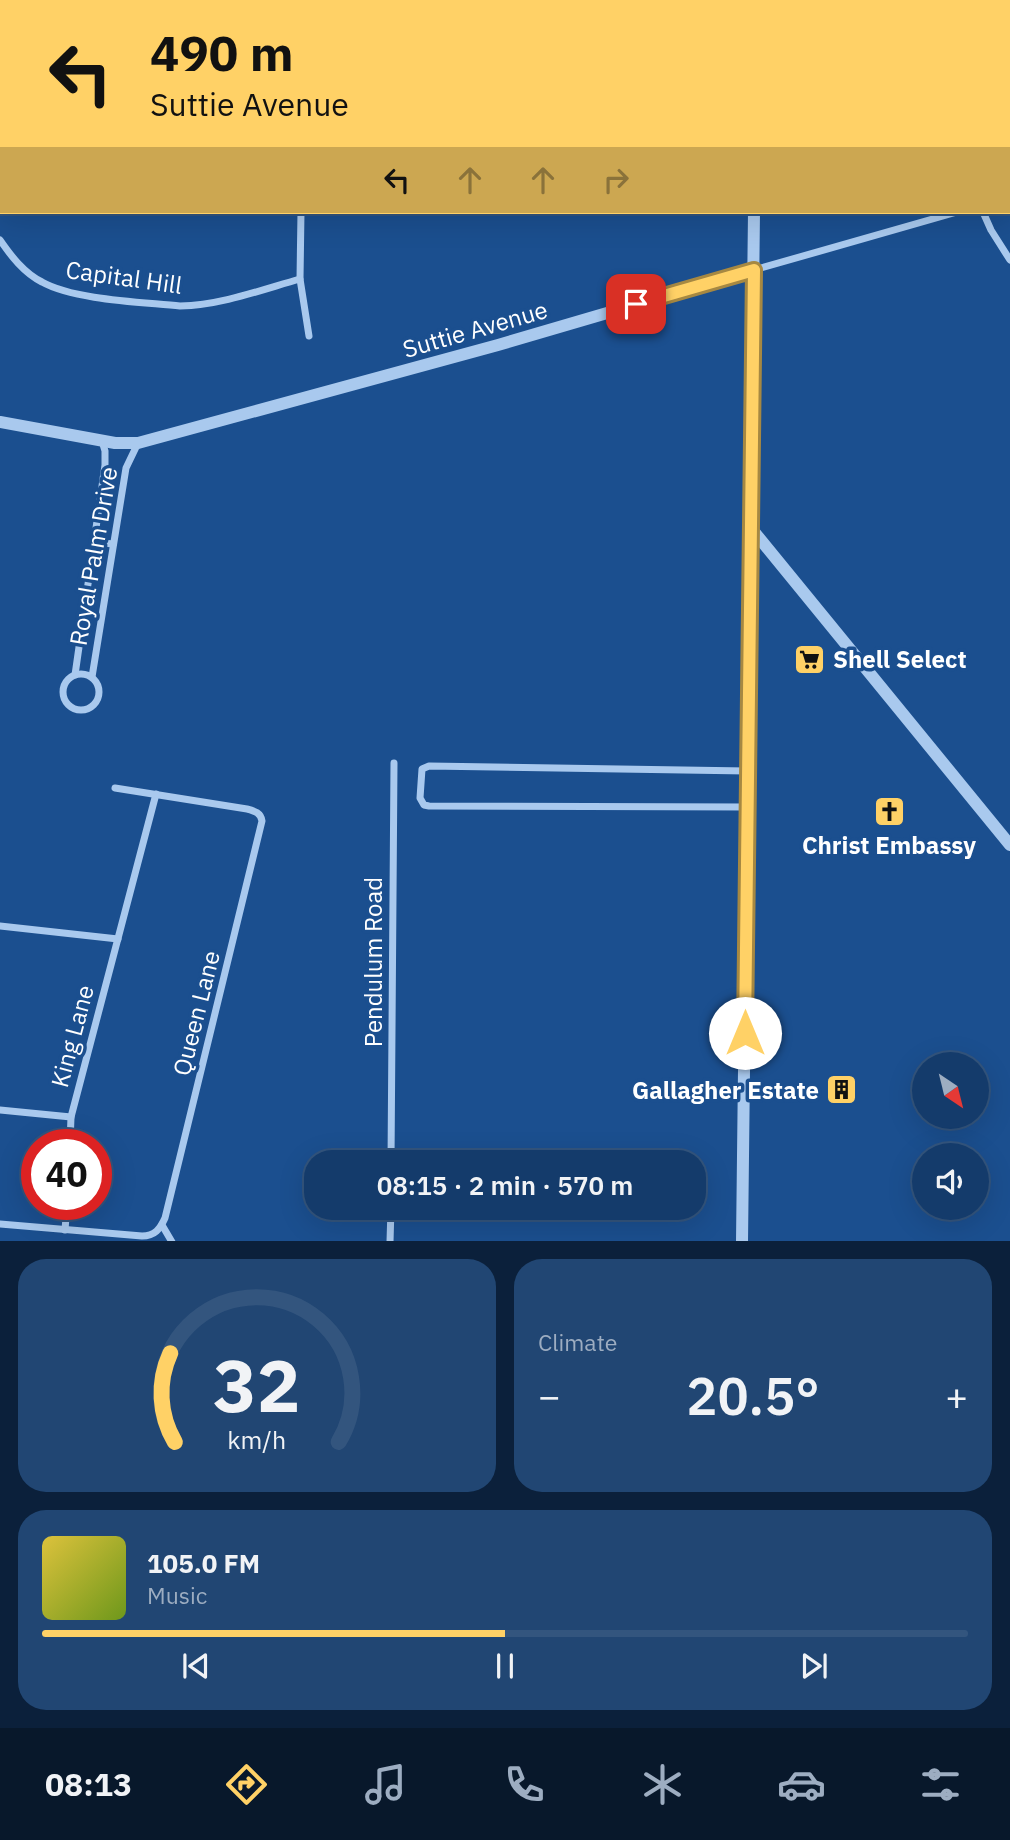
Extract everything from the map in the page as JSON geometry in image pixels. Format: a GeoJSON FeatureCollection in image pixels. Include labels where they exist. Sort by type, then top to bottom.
{"type":"FeatureCollection","features":[{"type":"Feature","properties":{"kind":"street"},"geometry":{"type":"LineString","coordinates":[[301,214],[300,279],[309,336]]}},
{"type":"Feature","properties":{"kind":"street"},"geometry":{"type":"LineString","coordinates":[[742,1241],[754,214]]}},
{"type":"Feature","properties":{"kind":"street","name":"Suttie Avenue"},"geometry":{"type":"LineString","coordinates":[[0,422],[102,441],[138,443],[498,345],[950,214]]}},
{"type":"Feature","properties":{"kind":"street"},"geometry":{"type":"LineString","coordinates":[[983,214],[1010,260]]}},
{"type":"Feature","properties":{"kind":"street","name":"Capital Hill"},"geometry":{"type":"LineString","coordinates":[[0,240],[10,255],[40,282],[86,295],[195,306],[300,279]]}},
{"type":"Feature","properties":{"kind":"street","name":"Royal Palm Drive"},"geometry":{"type":"LineString","coordinates":[[75,675],[106,461],[102,441]]}},
{"type":"Feature","properties":{"kind":"street","name":"Royal Palm Drive"},"geometry":{"type":"LineString","coordinates":[[92,677],[126,468],[138,443]]}},
{"type":"Feature","properties":{"kind":"street"},"geometry":{"type":"LineString","coordinates":[[751,528],[1010,845]]}},
{"type":"Feature","properties":{"kind":"street"},"geometry":{"type":"LineString","coordinates":[[94,542],[113,544]]}},
{"type":"Feature","properties":{"kind":"street"},"geometry":{"type":"LineString","coordinates":[[75,675],[92,677],[99,688],[97,701],[90,708],[76,710],[68,705],[62,693],[65,683],[75,675]]}},
{"type":"Feature","properties":{"kind":"street","name":"Pendulum Road"},"geometry":{"type":"LineString","coordinates":[[391,1150],[394,763]]}},
{"type":"Feature","properties":{"kind":"street"},"geometry":{"type":"LineString","coordinates":[[747,771],[429,765],[422,769],[420,798],[424,805],[429,806],[747,807]]}},
{"type":"Feature","properties":{"kind":"street"},"geometry":{"type":"LineString","coordinates":[[115,788],[156,794]]}},
{"type":"Feature","properties":{"kind":"street","name":"King Lane"},"geometry":{"type":"LineString","coordinates":[[71,1129],[71,1117],[156,794]]}},
{"type":"Feature","properties":{"kind":"street","name":"Queen Lane"},"geometry":{"type":"LineString","coordinates":[[156,794],[255,811],[262,821],[162,1225]]}},
{"type":"Feature","properties":{"kind":"street"},"geometry":{"type":"LineString","coordinates":[[0,926],[118,939]]}},
{"type":"Feature","properties":{"kind":"street"},"geometry":{"type":"LineString","coordinates":[[0,1110],[71,1117]]}},
{"type":"Feature","properties":{"kind":"street"},"geometry":{"type":"LineString","coordinates":[[65,1230],[66,1220]]}},
{"type":"Feature","properties":{"kind":"street"},"geometry":{"type":"LineString","coordinates":[[390,1241],[391,1220]]}},
{"type":"Feature","properties":{"kind":"street"},"geometry":{"type":"LineString","coordinates":[[0,1224],[155,1238],[162,1225],[172,1241]]}},
{"type":"Feature","properties":{"kind":"place","name":"Shell Select"},"geometry":{"type":"Point","coordinates":[810,659]}},
{"type":"Feature","properties":{"kind":"place","name":"Christ Embassy"},"geometry":{"type":"Point","coordinates":[889,811]}},
{"type":"Feature","properties":{"kind":"place","name":"Gallagher Estate"},"geometry":{"type":"Point","coordinates":[842,1090]}},
{"type":"Feature","properties":{"kind":"route"},"geometry":{"type":"LineString","coordinates":[[636,304],[754,270],[745,1033]]}}]}
